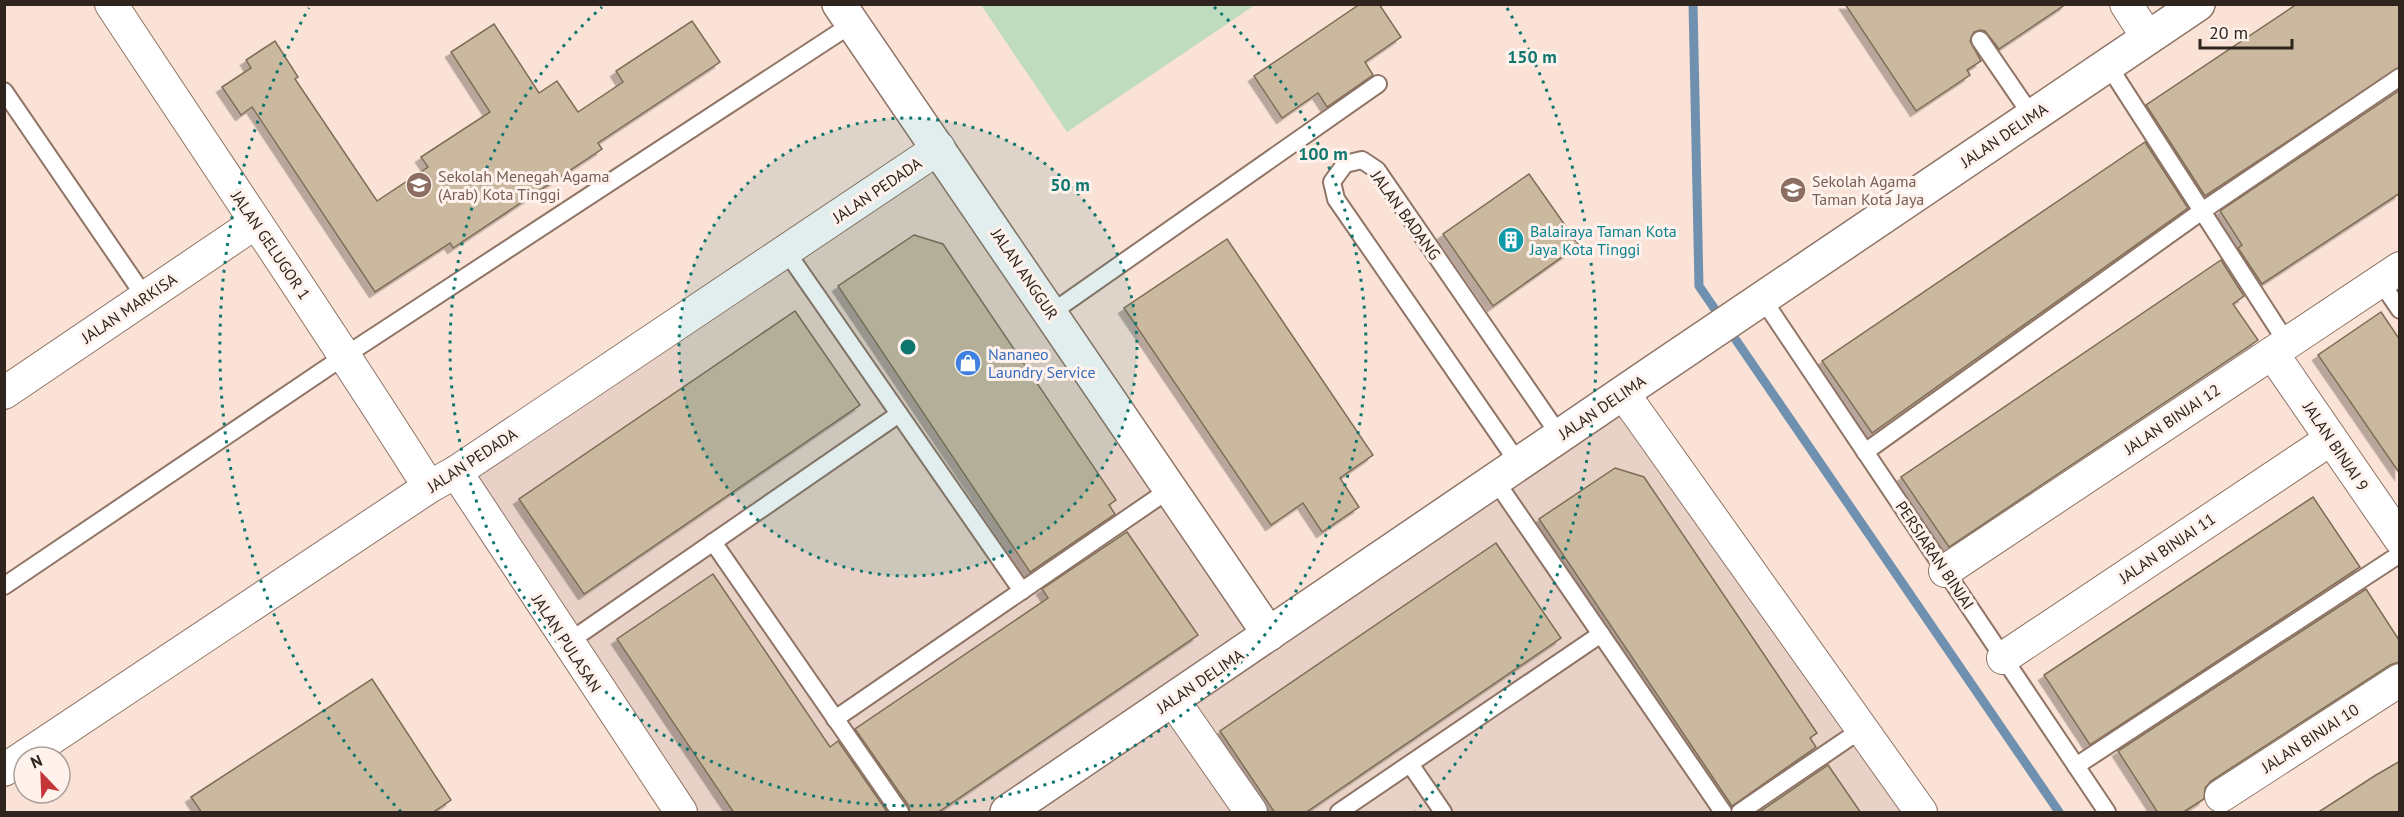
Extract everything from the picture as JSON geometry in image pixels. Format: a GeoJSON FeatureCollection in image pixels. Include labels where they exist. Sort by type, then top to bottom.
{"type":"FeatureCollection","features":[{"type":"Feature","properties":{"kind":"street","name":"JALAN GELUGOR 1"},"geometry":{"type":"LineString","coordinates":[[111,4],[255,223],[346,355],[443,479]]}},
{"type":"Feature","properties":{"kind":"street"},"geometry":{"type":"LineString","coordinates":[[2126,4],[2148,38]]}},
{"type":"Feature","properties":{"kind":"street","name":"JALAN DELIMA"},"geometry":{"type":"LineString","coordinates":[[1007,813],[1756,302],[2198,4]]}},
{"type":"Feature","properties":{"kind":"street","name":"JALAN ANGGUR"},"geometry":{"type":"LineString","coordinates":[[845,14],[939,148],[1269,634]]}},
{"type":"Feature","properties":{"kind":"street","name":"JALAN PEDADA"},"geometry":{"type":"LineString","coordinates":[[4,770],[939,148]]}},
{"type":"Feature","properties":{"kind":"street","name":"JALAN MARKISA"},"geometry":{"type":"LineString","coordinates":[[4,393],[255,223]]}},
{"type":"Feature","properties":{"kind":"street","name":"JALAN BINJAI 12"},"geometry":{"type":"LineString","coordinates":[[1945,571],[2390,275]]}},
{"type":"Feature","properties":{"kind":"street","name":"JALAN BINJAI 9"},"geometry":{"type":"LineString","coordinates":[[2280,348],[2331,439],[2400,539]]}},
{"type":"Feature","properties":{"kind":"street"},"geometry":{"type":"LineString","coordinates":[[1623,393],[1921,813]]}},
{"type":"Feature","properties":{"kind":"street","name":"JALAN BINJAI 11"},"geometry":{"type":"LineString","coordinates":[[2003,657],[2331,439]]}},
{"type":"Feature","properties":{"kind":"street","name":"JALAN PULASAN"},"geometry":{"type":"LineString","coordinates":[[443,479],[567,643],[681,813]]}},
{"type":"Feature","properties":{"kind":"street","name":"JALAN BINJAI 10"},"geometry":{"type":"LineString","coordinates":[[2221,796],[2400,680]]}},
{"type":"Feature","properties":{"kind":"street"},"geometry":{"type":"LineString","coordinates":[[1173,700],[1251,813]]}},
{"type":"Feature","properties":{"kind":"lane"},"geometry":{"type":"LineString","coordinates":[[4,586],[845,14]]}},
{"type":"Feature","properties":{"kind":"lane"},"geometry":{"type":"LineString","coordinates":[[1980,40],[2032,116]]}},
{"type":"Feature","properties":{"kind":"lane"},"geometry":{"type":"LineString","coordinates":[[2108,65],[2202,211],[2280,348]]}},
{"type":"Feature","properties":{"kind":"lane"},"geometry":{"type":"LineString","coordinates":[[1865,452],[2202,211],[2400,77]]}},
{"type":"Feature","properties":{"kind":"lane"},"geometry":{"type":"LineString","coordinates":[[1051,313],[1378,84]]}},
{"type":"Feature","properties":{"kind":"lane"},"geometry":{"type":"LineString","coordinates":[[4,91],[145,297]]}},
{"type":"Feature","properties":{"kind":"lane","name":"JALAN BADANG"},"geometry":{"type":"LineString","coordinates":[[1560,436],[1377,170],[1362,160],[1345,164],[1332,182],[1335,199],[1507,472],[1601,634],[1723,813]]}},
{"type":"Feature","properties":{"kind":"lane"},"geometry":{"type":"LineString","coordinates":[[786,250],[1022,591]]}},
{"type":"Feature","properties":{"kind":"lane"},"geometry":{"type":"LineString","coordinates":[[2390,275],[2400,310]]}},
{"type":"Feature","properties":{"kind":"lane","name":"PERSIARAN BINJAI"},"geometry":{"type":"LineString","coordinates":[[1756,302],[1865,452],[2107,813]]}},
{"type":"Feature","properties":{"kind":"lane"},"geometry":{"type":"LineString","coordinates":[[567,643],[899,414]]}},
{"type":"Feature","properties":{"kind":"lane"},"geometry":{"type":"LineString","coordinates":[[835,719],[1170,489]]}},
{"type":"Feature","properties":{"kind":"lane"},"geometry":{"type":"LineString","coordinates":[[713,542],[900,813]]}},
{"type":"Feature","properties":{"kind":"lane"},"geometry":{"type":"LineString","coordinates":[[2076,766],[2400,554]]}},
{"type":"Feature","properties":{"kind":"lane"},"geometry":{"type":"LineString","coordinates":[[1339,813],[1601,634]]}},
{"type":"Feature","properties":{"kind":"lane"},"geometry":{"type":"LineString","coordinates":[[1740,813],[1862,729]]}},
{"type":"Feature","properties":{"kind":"lane"},"geometry":{"type":"LineString","coordinates":[[1410,764],[1443,813]]}},
{"type":"Feature","properties":{"kind":"shaded area"},"geometry":{"type":"Polygon","coordinates":[[[947,129],[1273,610],[1624,370],[1934,812],[668,812],[439,466],[947,129]]]}},
{"type":"Feature","properties":{"kind":"green space"},"geometry":{"type":"Polygon","coordinates":[[[981,5],[1255,5],[1067,132],[981,5]]]}},
{"type":"Feature","properties":{"kind":"building"},"geometry":{"type":"Polygon","coordinates":[[[1360,4],[1379,4],[1401,37],[1365,62],[1373,75],[1327,107],[1318,93],[1282,118],[1254,76],[1360,4]]]}},
{"type":"Feature","properties":{"kind":"building"},"geometry":{"type":"Polygon","coordinates":[[[1845,4],[2066,4],[1999,49],[1985,31],[1974,32],[1970,41],[1981,61],[1967,70],[1970,75],[1916,111],[1845,4]]]}},
{"type":"Feature","properties":{"kind":"building"},"geometry":{"type":"Polygon","coordinates":[[[2297,4],[2400,4],[2400,67],[2205,196],[2146,105],[2297,4]]]}},
{"type":"Feature","properties":{"kind":"building"},"geometry":{"type":"Polygon","coordinates":[[[692,21],[720,62],[598,143],[602,149],[453,248],[450,243],[375,292],[252,107],[241,115],[222,87],[251,68],[246,60],[275,41],[298,77],[295,79],[377,201],[428,167],[421,157],[490,112],[451,52],[494,24],[539,93],[557,81],[578,112],[623,82],[616,71],[692,21]]]}},
{"type":"Feature","properties":{"kind":"building"},"geometry":{"type":"Polygon","coordinates":[[[2400,90],[2400,193],[2262,284],[2238,248],[2242,245],[2220,211],[2400,90]]]}},
{"type":"Feature","properties":{"kind":"building"},"geometry":{"type":"Polygon","coordinates":[[[2145,142],[2188,208],[1872,433],[1822,361],[2145,142]]]}},
{"type":"Feature","properties":{"kind":"building","name":"Balairaya Taman Kota Jaya Kota Tinggi"},"geometry":{"type":"Polygon","coordinates":[[[1529,174],[1579,245],[1493,306],[1443,234],[1529,174]]]}},
{"type":"Feature","properties":{"kind":"building"},"geometry":{"type":"Polygon","coordinates":[[[914,235],[943,244],[1116,500],[1109,505],[1115,514],[1030,572],[838,286],[914,235]]]}},
{"type":"Feature","properties":{"kind":"building"},"geometry":{"type":"Polygon","coordinates":[[[1227,239],[1373,455],[1340,478],[1359,507],[1322,532],[1303,503],[1271,525],[1124,308],[1227,239]]]}},
{"type":"Feature","properties":{"kind":"building"},"geometry":{"type":"Polygon","coordinates":[[[2221,260],[2244,296],[2233,304],[2258,340],[1949,547],[1901,477],[2221,260]]]}},
{"type":"Feature","properties":{"kind":"building"},"geometry":{"type":"Polygon","coordinates":[[[795,311],[860,405],[584,594],[519,499],[795,311]]]}},
{"type":"Feature","properties":{"kind":"building"},"geometry":{"type":"Polygon","coordinates":[[[2381,312],[2400,340],[2400,474],[2318,355],[2381,312]]]}},
{"type":"Feature","properties":{"kind":"building"},"geometry":{"type":"Polygon","coordinates":[[[1615,468],[1644,477],[1817,733],[1810,738],[1816,747],[1732,806],[1539,519],[1615,468]]]}},
{"type":"Feature","properties":{"kind":"building"},"geometry":{"type":"Polygon","coordinates":[[[2313,497],[2360,567],[2090,745],[2044,675],[2313,497]]]}},
{"type":"Feature","properties":{"kind":"building"},"geometry":{"type":"Polygon","coordinates":[[[1127,532],[1198,635],[937,813],[910,813],[909,806],[855,729],[1048,598],[1042,589],[1127,532]]]}},
{"type":"Feature","properties":{"kind":"building"},"geometry":{"type":"Polygon","coordinates":[[[1496,543],[1561,638],[1305,813],[1275,813],[1220,731],[1496,543]]]}},
{"type":"Feature","properties":{"kind":"building"},"geometry":{"type":"Polygon","coordinates":[[[713,574],[830,747],[838,741],[888,813],[734,813],[617,639],[713,574]]]}},
{"type":"Feature","properties":{"kind":"building"},"geometry":{"type":"Polygon","coordinates":[[[2366,589],[2399,640],[2399,662],[2390,665],[2211,781],[2205,788],[2204,799],[2182,813],[2158,813],[2118,751],[2366,589]]]}},
{"type":"Feature","properties":{"kind":"building"},"geometry":{"type":"Polygon","coordinates":[[[372,679],[451,800],[432,813],[202,813],[191,797],[372,679]]]}},
{"type":"Feature","properties":{"kind":"building"},"geometry":{"type":"Polygon","coordinates":[[[2400,761],[2400,813],[2317,813],[2376,775],[2400,761]]]}},
{"type":"Feature","properties":{"kind":"building"},"geometry":{"type":"Polygon","coordinates":[[[1828,765],[1861,813],[1758,813],[1828,765]]]}},
{"type":"Feature","properties":{"kind":"waterway"},"geometry":{"type":"LineString","coordinates":[[1693,4],[1699,286],[2059,812]]}},
{"type":"Feature","properties":{"kind":"place","name":"Sekolah Menegah Agama (Arab) Kota Tinggi"},"geometry":{"type":"Point","coordinates":[419,185]}},
{"type":"Feature","properties":{"kind":"place","name":"Sekolah Agama Taman Kota Jaya"},"geometry":{"type":"Point","coordinates":[1793,190]}},
{"type":"Feature","properties":{"kind":"place","name":"Balairaya Taman Kota Jaya Kota Tinggi"},"geometry":{"type":"Point","coordinates":[1511,240]}},
{"type":"Feature","properties":{"kind":"place","name":"Nananeo Laundry Service"},"geometry":{"type":"Point","coordinates":[968,363]}}]}
